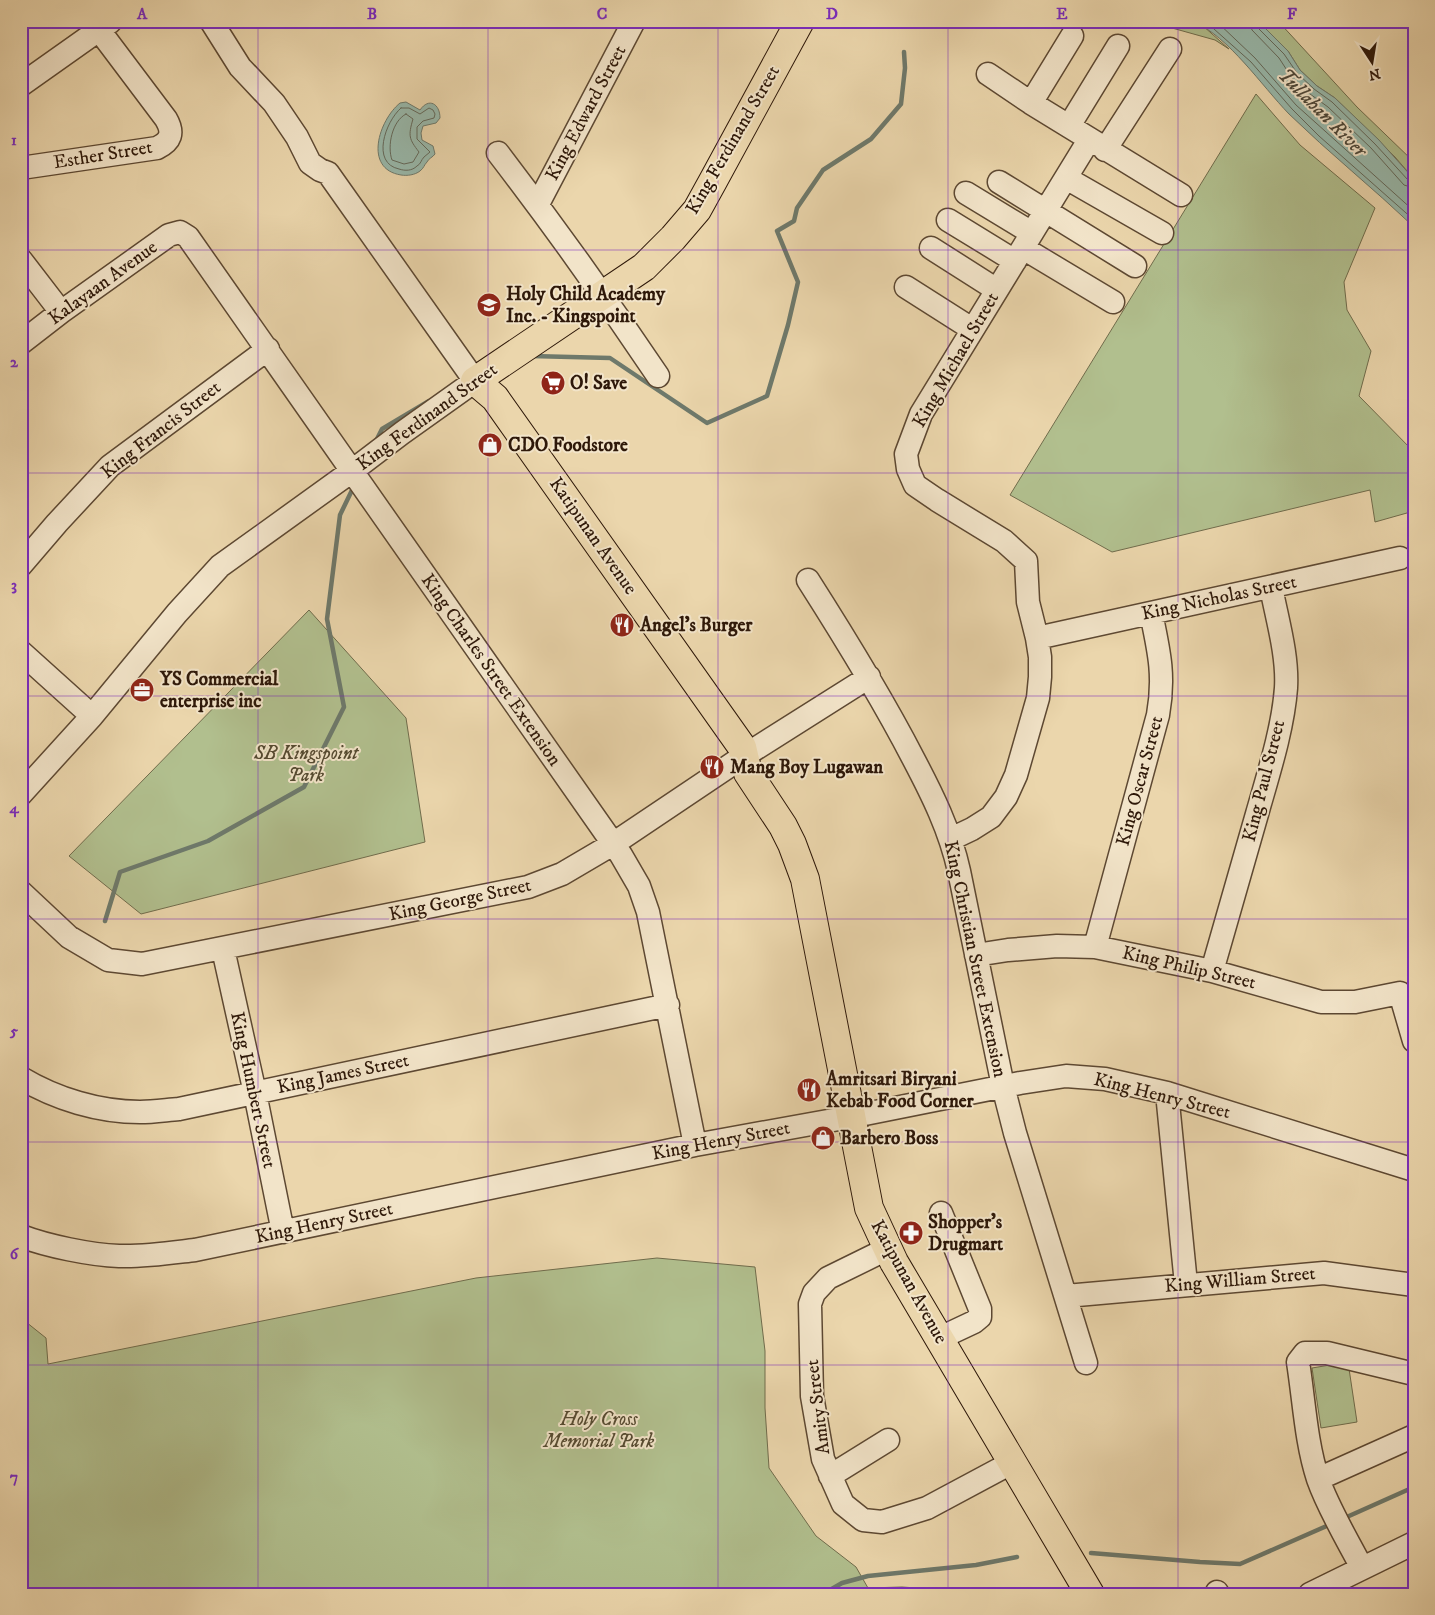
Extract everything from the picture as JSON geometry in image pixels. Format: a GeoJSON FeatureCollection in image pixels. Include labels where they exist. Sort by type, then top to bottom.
{"type":"FeatureCollection","features":[{"type":"Feature","properties":{"kind":"main road","name":"King Ferdinand Street"},"geometry":{"type":"LineString","coordinates":[[475,381],[644,267],[673,238],[697,210],[800,21]]}},
{"type":"Feature","properties":{"kind":"main road","name":"Katipunan Avenue"},"geometry":{"type":"LineString","coordinates":[[475,381],[484,404],[646,636],[727,757],[742,764],[783,826],[792,844],[804,879],[869,1208],[887,1249],[1090,1594]]}},
{"type":"Feature","properties":{"kind":"street","name":"Katipunan Avenue"},"geometry":{"type":"LineString","coordinates":[[211,21],[240,67],[268,94],[297,137],[310,162],[320,170],[328,173],[475,381]]}},
{"type":"Feature","properties":{"kind":"street","name":"King Edward Street"},"geometry":{"type":"LineString","coordinates":[[538,204],[634,21]]}},
{"type":"Feature","properties":{"kind":"street"},"geometry":{"type":"LineString","coordinates":[[21,85],[105,26]]}},
{"type":"Feature","properties":{"kind":"street","name":"Esther Street"},"geometry":{"type":"LineString","coordinates":[[21,168],[156,148],[165,144],[170,135],[170,127],[166,119],[105,26]]}},
{"type":"Feature","properties":{"kind":"street"},"geometry":{"type":"LineString","coordinates":[[1031,103],[1072,36]]}},
{"type":"Feature","properties":{"kind":"street"},"geometry":{"type":"LineString","coordinates":[[1069,126],[1118,46]]}},
{"type":"Feature","properties":{"kind":"street","name":"King Michael Street"},"geometry":{"type":"LineString","coordinates":[[951,839],[991,817],[1006,797],[1038,698],[1040,677],[1037,638],[1028,602],[1026,562],[1004,541],[915,485],[908,469],[906,454],[921,414],[1066,178],[1097,145],[1170,49]]}},
{"type":"Feature","properties":{"kind":"street"},"geometry":{"type":"LineString","coordinates":[[988,74],[1097,145],[1181,195]]}},
{"type":"Feature","properties":{"kind":"street"},"geometry":{"type":"LineString","coordinates":[[498,153],[538,204],[658,376]]}},
{"type":"Feature","properties":{"kind":"street"},"geometry":{"type":"LineString","coordinates":[[1066,178],[1162,233]]}},
{"type":"Feature","properties":{"kind":"street"},"geometry":{"type":"LineString","coordinates":[[999,182],[1136,266]]}},
{"type":"Feature","properties":{"kind":"street"},"geometry":{"type":"LineString","coordinates":[[966,193],[1023,247]]}},
{"type":"Feature","properties":{"kind":"street"},"geometry":{"type":"LineString","coordinates":[[948,220],[1023,247],[1113,302]]}},
{"type":"Feature","properties":{"kind":"street","name":"Kalayaan Avenue"},"geometry":{"type":"LineString","coordinates":[[21,343],[169,235],[180,232],[188,238]]}},
{"type":"Feature","properties":{"kind":"street","name":"King Charles Street Extension"},"geometry":{"type":"LineString","coordinates":[[188,238],[268,349],[613,844],[639,886],[648,912],[695,1145]]}},
{"type":"Feature","properties":{"kind":"street"},"geometry":{"type":"LineString","coordinates":[[931,248],[997,290]]}},
{"type":"Feature","properties":{"kind":"street"},"geometry":{"type":"LineString","coordinates":[[21,260],[61,312]]}},
{"type":"Feature","properties":{"kind":"street"},"geometry":{"type":"LineString","coordinates":[[906,287],[972,329]]}},
{"type":"Feature","properties":{"kind":"street","name":"King Francis Street"},"geometry":{"type":"LineString","coordinates":[[21,564],[110,466],[268,349]]}},
{"type":"Feature","properties":{"kind":"street","name":"King Ferdinand Street"},"geometry":{"type":"LineString","coordinates":[[21,794],[92,716],[177,613],[220,566],[475,381]]}},
{"type":"Feature","properties":{"kind":"street","name":"King Nicholas Street"},"geometry":{"type":"LineString","coordinates":[[1037,638],[1400,558]]}},
{"type":"Feature","properties":{"kind":"street","name":"King Christian Street Extension"},"geometry":{"type":"LineString","coordinates":[[808,580],[887,708],[933,798],[951,839],[1003,1086],[1015,1133],[1086,1363]]}},
{"type":"Feature","properties":{"kind":"street","name":"King Paul Street"},"geometry":{"type":"LineString","coordinates":[[1212,972],[1270,770],[1283,707],[1286,687],[1285,666],[1271,587]]}},
{"type":"Feature","properties":{"kind":"street","name":"King Oscar Street"},"geometry":{"type":"LineString","coordinates":[[1095,946],[1158,715],[1162,680],[1151,613]]}},
{"type":"Feature","properties":{"kind":"street"},"geometry":{"type":"LineString","coordinates":[[21,652],[92,716]]}},
{"type":"Feature","properties":{"kind":"street","name":"King George Street"},"geometry":{"type":"LineString","coordinates":[[21,892],[69,937],[108,960],[142,964],[528,887],[562,874],[613,844],[742,764],[869,677]]}},
{"type":"Feature","properties":{"kind":"street","name":"King Philip Street"},"geometry":{"type":"LineString","coordinates":[[976,955],[1057,946],[1095,946],[1212,972],[1321,1002],[1354,1002],[1400,993],[1414,1041]]}},
{"type":"Feature","properties":{"kind":"street","name":"King Humbert Street"},"geometry":{"type":"LineString","coordinates":[[222,949],[255,1093],[283,1232]]}},
{"type":"Feature","properties":{"kind":"street","name":"King James Street"},"geometry":{"type":"LineString","coordinates":[[21,1078],[90,1107],[139,1112],[179,1109],[668,1005]]}},
{"type":"Feature","properties":{"kind":"street","name":"King Henry Street"},"geometry":{"type":"LineString","coordinates":[[21,1236],[74,1250],[118,1256],[159,1255],[195,1250],[695,1145],[850,1117],[1003,1086],[1066,1076],[1105,1078],[1167,1093],[1412,1164]]}},
{"type":"Feature","properties":{"kind":"street"},"geometry":{"type":"LineString","coordinates":[[1167,1093],[1186,1284]]}},
{"type":"Feature","properties":{"kind":"street"},"geometry":{"type":"LineString","coordinates":[[940,1338],[980,1318],[980,1309],[941,1213]]}},
{"type":"Feature","properties":{"kind":"street","name":"Amity Street"},"geometry":{"type":"LineString","coordinates":[[887,1249],[828,1278],[814,1294],[810,1304],[812,1396],[822,1459],[843,1504],[863,1520],[882,1522],[927,1508],[1013,1462]]}},
{"type":"Feature","properties":{"kind":"street","name":"King William Street"},"geometry":{"type":"LineString","coordinates":[[1066,1296],[1324,1273],[1414,1285]]}},
{"type":"Feature","properties":{"kind":"street"},"geometry":{"type":"LineString","coordinates":[[1362,1568],[1332,1511],[1318,1479],[1309,1437],[1298,1362],[1306,1353],[1327,1353],[1414,1374]]}},
{"type":"Feature","properties":{"kind":"street"},"geometry":{"type":"LineString","coordinates":[[1318,1479],[1414,1436]]}},
{"type":"Feature","properties":{"kind":"street"},"geometry":{"type":"LineString","coordinates":[[830,1476],[888,1440]]}},
{"type":"Feature","properties":{"kind":"street"},"geometry":{"type":"LineString","coordinates":[[1310,1594],[1414,1544]]}},
{"type":"Feature","properties":{"kind":"green space"},"geometry":{"type":"Polygon","coordinates":[[[1147,21],[1193,21],[1202,25],[1229,49],[1215,40],[1147,21]]]}},
{"type":"Feature","properties":{"kind":"green space"},"geometry":{"type":"Polygon","coordinates":[[[1258,21],[1278,21],[1357,107],[1414,162],[1414,179],[1395,157],[1335,98],[1317,86],[1300,70],[1288,51],[1258,21]]]}},
{"type":"Feature","properties":{"kind":"green space"},"geometry":{"type":"Polygon","coordinates":[[[1256,94],[1300,145],[1375,208],[1344,282],[1347,310],[1371,351],[1359,396],[1414,452],[1414,511],[1375,522],[1370,490],[1112,552],[1010,495],[1256,94]]]}},
{"type":"Feature","properties":{"kind":"green space","name":"SB Kingspoint Park"},"geometry":{"type":"Polygon","coordinates":[[[309,610],[406,718],[425,842],[141,914],[69,856],[309,610]]]}},
{"type":"Feature","properties":{"kind":"green space","name":"Holy Cross Memorial Park"},"geometry":{"type":"Polygon","coordinates":[[[657,1258],[755,1267],[765,1351],[765,1408],[769,1468],[816,1536],[856,1567],[868,1588],[902,1587],[975,1592],[976,1594],[21,1594],[21,1318],[46,1338],[48,1364],[476,1278],[657,1258]]]}},
{"type":"Feature","properties":{"kind":"green space"},"geometry":{"type":"Polygon","coordinates":[[[1348,1362],[1357,1422],[1321,1428],[1312,1368],[1348,1362]]]}},
{"type":"Feature","properties":{"kind":"water","name":"Tullahan River"},"geometry":{"type":"Polygon","coordinates":[[[1193,21],[1258,21],[1288,51],[1300,70],[1317,86],[1335,98],[1379,140],[1413,178],[1414,227],[1289,114],[1232,50],[1207,29],[1193,21]]]}},
{"type":"Feature","properties":{"kind":"water"},"geometry":{"type":"Polygon","coordinates":[[[406,102],[420,110],[427,104],[433,104],[440,113],[440,118],[436,123],[423,126],[421,133],[422,140],[433,146],[435,154],[420,171],[401,175],[389,171],[382,164],[378,154],[378,143],[381,132],[392,111],[400,103],[406,102]]]}},
{"type":"Feature","properties":{"kind":"waterway"},"geometry":{"type":"LineString","coordinates":[[531,356],[610,358],[707,423],[767,396],[788,325],[798,282],[777,231],[794,221],[797,208],[823,170],[871,139],[901,104],[905,68],[904,52]]}},
{"type":"Feature","properties":{"kind":"waterway"},"geometry":{"type":"LineString","coordinates":[[376,441],[382,429],[429,401]]}},
{"type":"Feature","properties":{"kind":"waterway"},"geometry":{"type":"LineString","coordinates":[[105,921],[120,872],[208,841],[304,787],[344,707],[327,619],[340,515],[354,486]]}},
{"type":"Feature","properties":{"kind":"waterway"},"geometry":{"type":"LineString","coordinates":[[1349,1516],[1414,1487]]}},
{"type":"Feature","properties":{"kind":"waterway"},"geometry":{"type":"LineString","coordinates":[[1091,1553],[1240,1564],[1329,1525]]}},
{"type":"Feature","properties":{"kind":"waterway"},"geometry":{"type":"LineString","coordinates":[[823,1594],[842,1583],[868,1576],[976,1565],[1017,1557]]}},
{"type":"Feature","properties":{"kind":"place","name":"Holy Child Academy Inc. - Kingspoint"},"geometry":{"type":"Point","coordinates":[489,305]}},
{"type":"Feature","properties":{"kind":"place","name":"O! Save"},"geometry":{"type":"Point","coordinates":[553,383]}},
{"type":"Feature","properties":{"kind":"place","name":"CDO Foodstore"},"geometry":{"type":"Point","coordinates":[490,445]}},
{"type":"Feature","properties":{"kind":"place","name":"Angel's Burger"},"geometry":{"type":"Point","coordinates":[622,625]}},
{"type":"Feature","properties":{"kind":"place","name":"YS Commercial enterprise inc"},"geometry":{"type":"Point","coordinates":[142,690]}},
{"type":"Feature","properties":{"kind":"place","name":"Mang Boy Lugawan"},"geometry":{"type":"Point","coordinates":[712,767]}},
{"type":"Feature","properties":{"kind":"place","name":"Amritsari Biryani Kebab Food Corner"},"geometry":{"type":"Point","coordinates":[809,1090]}},
{"type":"Feature","properties":{"kind":"place","name":"Barbero Boss"},"geometry":{"type":"Point","coordinates":[823,1138]}},
{"type":"Feature","properties":{"kind":"place","name":"Shopper's Drugmart"},"geometry":{"type":"Point","coordinates":[911,1233]}}]}
